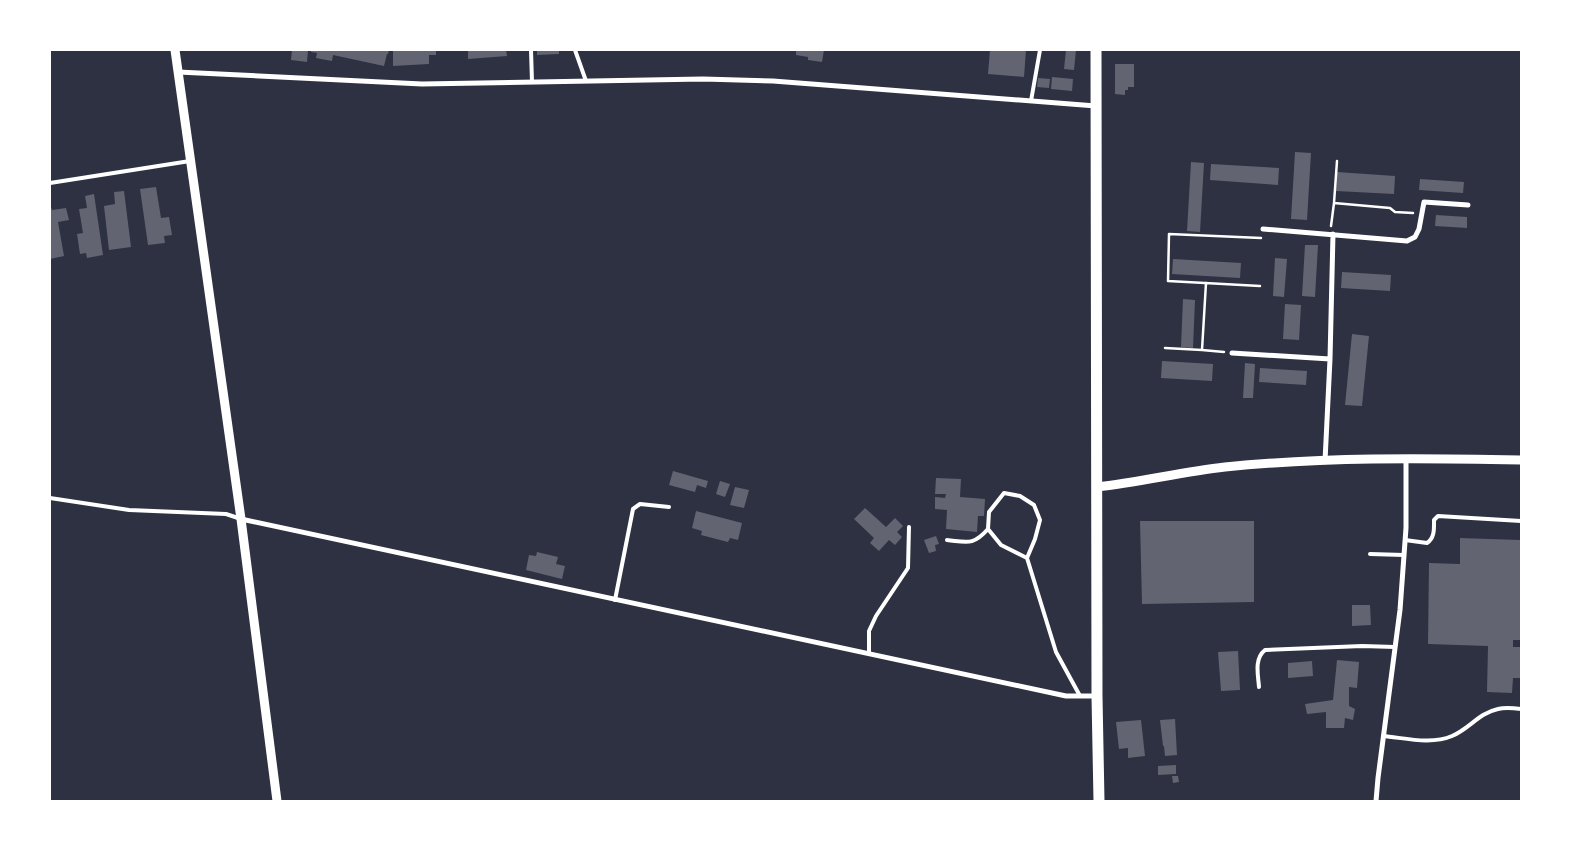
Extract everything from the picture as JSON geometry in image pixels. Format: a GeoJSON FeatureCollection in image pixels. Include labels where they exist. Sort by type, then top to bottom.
{"type":"FeatureCollection","features":[{"type":"Feature","properties":{"kind":"main road"},"geometry":{"type":"LineString","coordinates":[[1096,50],[1097,696],[1099,801]]}},
{"type":"Feature","properties":{"kind":"street"},"geometry":{"type":"LineString","coordinates":[[174,50],[241,519],[278,801]]}},
{"type":"Feature","properties":{"kind":"street"},"geometry":{"type":"LineString","coordinates":[[178,72],[422,84],[703,79],[773,82],[1096,106]]}},
{"type":"Feature","properties":{"kind":"street"},"geometry":{"type":"LineString","coordinates":[[1263,229],[1407,241],[1415,237],[1419,229],[1424,202],[1468,205]]}},
{"type":"Feature","properties":{"kind":"street"},"geometry":{"type":"LineString","coordinates":[[1325,460],[1330,360],[1332,234]]}},
{"type":"Feature","properties":{"kind":"street"},"geometry":{"type":"LineString","coordinates":[[1232,353],[1330,360]]}},
{"type":"Feature","properties":{"kind":"street"},"geometry":{"type":"LineString","coordinates":[[1097,487],[1225,467],[1325,460],[1406,458],[1521,460]]}},
{"type":"Feature","properties":{"kind":"street"},"geometry":{"type":"LineString","coordinates":[[1376,801],[1400,610],[1405,540],[1406,458]]}},
{"type":"Feature","properties":{"kind":"street"},"geometry":{"type":"LineString","coordinates":[[241,519],[1066,696],[1097,696]]}},
{"type":"Feature","properties":{"kind":"lane"},"geometry":{"type":"LineString","coordinates":[[531,50],[532,82]]}},
{"type":"Feature","properties":{"kind":"lane"},"geometry":{"type":"LineString","coordinates":[[575,50],[586,81]]}},
{"type":"Feature","properties":{"kind":"lane"},"geometry":{"type":"LineString","coordinates":[[1030,101],[1040,50]]}},
{"type":"Feature","properties":{"kind":"lane"},"geometry":{"type":"LineString","coordinates":[[50,183],[190,161]]}},
{"type":"Feature","properties":{"kind":"lane"},"geometry":{"type":"LineString","coordinates":[[1027,558],[1001,545],[988,529],[988,512],[1004,493],[1020,496],[1034,505],[1040,520],[1027,558],[1056,652],[1080,696]]}},
{"type":"Feature","properties":{"kind":"lane"},"geometry":{"type":"LineString","coordinates":[[50,498],[128,510],[226,514],[241,519]]}},
{"type":"Feature","properties":{"kind":"lane"},"geometry":{"type":"LineString","coordinates":[[615,600],[633,509],[640,504],[669,507]]}},
{"type":"Feature","properties":{"kind":"lane"},"geometry":{"type":"LineString","coordinates":[[1405,540],[1430,541],[1433,538],[1434,520],[1438,516],[1521,521]]}},
{"type":"Feature","properties":{"kind":"lane"},"geometry":{"type":"LineString","coordinates":[[869,654],[869,631],[876,616],[908,568],[909,527]]}},
{"type":"Feature","properties":{"kind":"lane"},"geometry":{"type":"LineString","coordinates":[[947,540],[970,542],[980,538],[988,529]]}},
{"type":"Feature","properties":{"kind":"lane"},"geometry":{"type":"LineString","coordinates":[[1370,554],[1404,555]]}},
{"type":"Feature","properties":{"kind":"lane"},"geometry":{"type":"LineString","coordinates":[[1259,687],[1258,660],[1260,654],[1265,650],[1362,646],[1395,647]]}},
{"type":"Feature","properties":{"kind":"lane"},"geometry":{"type":"LineString","coordinates":[[1383,736],[1438,740],[1461,731],[1489,711],[1500,708],[1521,708]]}},
{"type":"Feature","properties":{"kind":"path"},"geometry":{"type":"LineString","coordinates":[[1332,234],[1337,161]]}},
{"type":"Feature","properties":{"kind":"path"},"geometry":{"type":"LineString","coordinates":[[1334,203],[1390,208],[1395,212],[1422,213]]}},
{"type":"Feature","properties":{"kind":"path"},"geometry":{"type":"LineString","coordinates":[[1260,286],[1168,281],[1169,234],[1262,238]]}},
{"type":"Feature","properties":{"kind":"path"},"geometry":{"type":"LineString","coordinates":[[1202,350],[1206,283]]}},
{"type":"Feature","properties":{"kind":"path"},"geometry":{"type":"LineString","coordinates":[[1166,348],[1232,353]]}},
{"type":"Feature","properties":{"kind":"building"},"geometry":{"type":"Polygon","coordinates":[[[292,50],[308,50],[307,62],[291,60],[292,50]]]}},
{"type":"Feature","properties":{"kind":"building"},"geometry":{"type":"Polygon","coordinates":[[[311,50],[389,50],[384,66],[333,55],[332,61],[316,58],[317,53],[311,52],[311,50]]]}},
{"type":"Feature","properties":{"kind":"building"},"geometry":{"type":"Polygon","coordinates":[[[393,50],[436,50],[436,55],[429,55],[429,64],[393,66],[393,50]]]}},
{"type":"Feature","properties":{"kind":"building"},"geometry":{"type":"Polygon","coordinates":[[[468,50],[506,50],[507,56],[468,59],[468,50]]]}},
{"type":"Feature","properties":{"kind":"building"},"geometry":{"type":"Polygon","coordinates":[[[537,50],[559,50],[559,54],[537,55],[537,50]]]}},
{"type":"Feature","properties":{"kind":"building"},"geometry":{"type":"Polygon","coordinates":[[[796,50],[824,50],[822,62],[808,60],[808,57],[796,55],[796,50]]]}},
{"type":"Feature","properties":{"kind":"building"},"geometry":{"type":"Polygon","coordinates":[[[990,50],[1026,50],[1024,77],[988,74],[990,50]]]}},
{"type":"Feature","properties":{"kind":"building"},"geometry":{"type":"Polygon","coordinates":[[[1066,50],[1076,50],[1074,70],[1064,69],[1066,50]]]}},
{"type":"Feature","properties":{"kind":"building"},"geometry":{"type":"Polygon","coordinates":[[[1115,64],[1134,64],[1134,87],[1128,87],[1128,90],[1125,90],[1125,95],[1115,94],[1115,64]]]}},
{"type":"Feature","properties":{"kind":"building"},"geometry":{"type":"Polygon","coordinates":[[[1052,77],[1073,79],[1072,91],[1051,89],[1052,77]]]}},
{"type":"Feature","properties":{"kind":"building"},"geometry":{"type":"Polygon","coordinates":[[[1038,78],[1050,79],[1049,88],[1037,87],[1038,78]]]}},
{"type":"Feature","properties":{"kind":"building"},"geometry":{"type":"Polygon","coordinates":[[[1295,152],[1311,153],[1307,220],[1291,219],[1295,152]]]}},
{"type":"Feature","properties":{"kind":"building"},"geometry":{"type":"Polygon","coordinates":[[[1191,162],[1204,163],[1200,232],[1187,231],[1191,162]]]}},
{"type":"Feature","properties":{"kind":"building"},"geometry":{"type":"Polygon","coordinates":[[[1211,164],[1279,168],[1278,185],[1210,180],[1211,164]]]}},
{"type":"Feature","properties":{"kind":"building"},"geometry":{"type":"Polygon","coordinates":[[[1337,172],[1395,176],[1394,194],[1336,191],[1337,172]]]}},
{"type":"Feature","properties":{"kind":"building"},"geometry":{"type":"Polygon","coordinates":[[[1420,179],[1464,182],[1463,193],[1419,190],[1420,179]]]}},
{"type":"Feature","properties":{"kind":"building"},"geometry":{"type":"Polygon","coordinates":[[[156,187],[161,218],[169,217],[172,235],[164,236],[165,243],[148,245],[140,189],[156,187]]]}},
{"type":"Feature","properties":{"kind":"building"},"geometry":{"type":"Polygon","coordinates":[[[124,191],[131,247],[109,250],[104,206],[115,204],[114,192],[124,191]]]}},
{"type":"Feature","properties":{"kind":"building"},"geometry":{"type":"Polygon","coordinates":[[[94,194],[103,255],[87,258],[86,253],[80,254],[77,234],[83,233],[79,209],[87,208],[85,196],[94,194]]]}},
{"type":"Feature","properties":{"kind":"building"},"geometry":{"type":"Polygon","coordinates":[[[50,204],[52,210],[66,208],[69,220],[58,222],[64,256],[50,259],[50,204]]]}},
{"type":"Feature","properties":{"kind":"building"},"geometry":{"type":"Polygon","coordinates":[[[1436,215],[1467,217],[1467,228],[1435,226],[1436,215]]]}},
{"type":"Feature","properties":{"kind":"building"},"geometry":{"type":"Polygon","coordinates":[[[1305,245],[1318,245],[1315,297],[1302,296],[1305,245]]]}},
{"type":"Feature","properties":{"kind":"building"},"geometry":{"type":"Polygon","coordinates":[[[1275,258],[1287,259],[1284,297],[1273,296],[1275,258]]]}},
{"type":"Feature","properties":{"kind":"building"},"geometry":{"type":"Polygon","coordinates":[[[1173,259],[1241,263],[1240,278],[1172,274],[1173,259]]]}},
{"type":"Feature","properties":{"kind":"building"},"geometry":{"type":"Polygon","coordinates":[[[1342,272],[1391,275],[1390,291],[1341,288],[1342,272]]]}},
{"type":"Feature","properties":{"kind":"building"},"geometry":{"type":"Polygon","coordinates":[[[1183,299],[1195,300],[1193,348],[1181,347],[1183,299]]]}},
{"type":"Feature","properties":{"kind":"building"},"geometry":{"type":"Polygon","coordinates":[[[1285,304],[1301,305],[1299,340],[1283,339],[1285,304]]]}},
{"type":"Feature","properties":{"kind":"building"},"geometry":{"type":"Polygon","coordinates":[[[1352,334],[1369,336],[1362,406],[1345,405],[1352,334]]]}},
{"type":"Feature","properties":{"kind":"building"},"geometry":{"type":"Polygon","coordinates":[[[1162,361],[1213,364],[1212,381],[1161,378],[1162,361]]]}},
{"type":"Feature","properties":{"kind":"building"},"geometry":{"type":"Polygon","coordinates":[[[1245,363],[1255,364],[1253,398],[1243,398],[1245,363]]]}},
{"type":"Feature","properties":{"kind":"building"},"geometry":{"type":"Polygon","coordinates":[[[1260,368],[1307,371],[1306,385],[1259,382],[1260,368]]]}},
{"type":"Feature","properties":{"kind":"building"},"geometry":{"type":"Polygon","coordinates":[[[673,471],[708,481],[706,488],[697,485],[695,492],[669,485],[673,471]]]}},
{"type":"Feature","properties":{"kind":"building"},"geometry":{"type":"Polygon","coordinates":[[[936,478],[961,479],[960,497],[985,499],[984,516],[978,516],[977,532],[946,529],[947,510],[935,509],[935,497],[945,498],[946,494],[935,494],[936,478]]]}},
{"type":"Feature","properties":{"kind":"building"},"geometry":{"type":"Polygon","coordinates":[[[720,481],[730,484],[725,497],[716,494],[720,481]]]}},
{"type":"Feature","properties":{"kind":"building"},"geometry":{"type":"Polygon","coordinates":[[[735,487],[749,490],[744,508],[730,505],[735,487]]]}},
{"type":"Feature","properties":{"kind":"building"},"geometry":{"type":"Polygon","coordinates":[[[865,508],[886,527],[895,518],[903,526],[897,532],[902,537],[895,545],[889,540],[879,551],[870,543],[874,538],[854,519],[865,508]]]}},
{"type":"Feature","properties":{"kind":"building"},"geometry":{"type":"Polygon","coordinates":[[[696,511],[742,523],[738,540],[730,538],[728,542],[701,535],[702,531],[692,528],[696,511]]]}},
{"type":"Feature","properties":{"kind":"building"},"geometry":{"type":"Polygon","coordinates":[[[1140,521],[1254,521],[1254,602],[1142,604],[1140,521]]]}},
{"type":"Feature","properties":{"kind":"building"},"geometry":{"type":"Polygon","coordinates":[[[936,536],[939,544],[935,545],[936,551],[929,553],[924,540],[936,536]]]}},
{"type":"Feature","properties":{"kind":"building"},"geometry":{"type":"Polygon","coordinates":[[[1460,538],[1520,540],[1521,640],[1513,640],[1513,647],[1521,647],[1521,678],[1513,678],[1512,693],[1487,692],[1488,646],[1428,644],[1429,563],[1460,564],[1460,538]]]}},
{"type":"Feature","properties":{"kind":"building"},"geometry":{"type":"Polygon","coordinates":[[[537,552],[558,557],[556,564],[565,566],[562,579],[526,570],[529,555],[536,556],[537,552]]]}},
{"type":"Feature","properties":{"kind":"building"},"geometry":{"type":"Polygon","coordinates":[[[1352,605],[1370,605],[1371,625],[1352,626],[1352,605]]]}},
{"type":"Feature","properties":{"kind":"building"},"geometry":{"type":"Polygon","coordinates":[[[1238,651],[1240,690],[1221,691],[1218,652],[1238,651]]]}},
{"type":"Feature","properties":{"kind":"building"},"geometry":{"type":"Polygon","coordinates":[[[1337,660],[1359,662],[1357,688],[1349,687],[1349,706],[1355,709],[1353,720],[1345,718],[1344,728],[1326,728],[1326,712],[1307,714],[1305,704],[1333,700],[1337,660]]]}},
{"type":"Feature","properties":{"kind":"building"},"geometry":{"type":"Polygon","coordinates":[[[1312,661],[1313,676],[1288,678],[1288,663],[1312,661]]]}},
{"type":"Feature","properties":{"kind":"building"},"geometry":{"type":"Polygon","coordinates":[[[1175,719],[1177,755],[1165,756],[1160,720],[1175,719]]]}},
{"type":"Feature","properties":{"kind":"building"},"geometry":{"type":"Polygon","coordinates":[[[1141,720],[1145,756],[1128,758],[1128,748],[1119,749],[1116,722],[1141,720]]]}},
{"type":"Feature","properties":{"kind":"building"},"geometry":{"type":"Polygon","coordinates":[[[1176,765],[1176,774],[1158,775],[1158,766],[1176,765]]]}},
{"type":"Feature","properties":{"kind":"building"},"geometry":{"type":"Polygon","coordinates":[[[1172,776],[1178,776],[1179,782],[1173,783],[1172,776]]]}}]}
